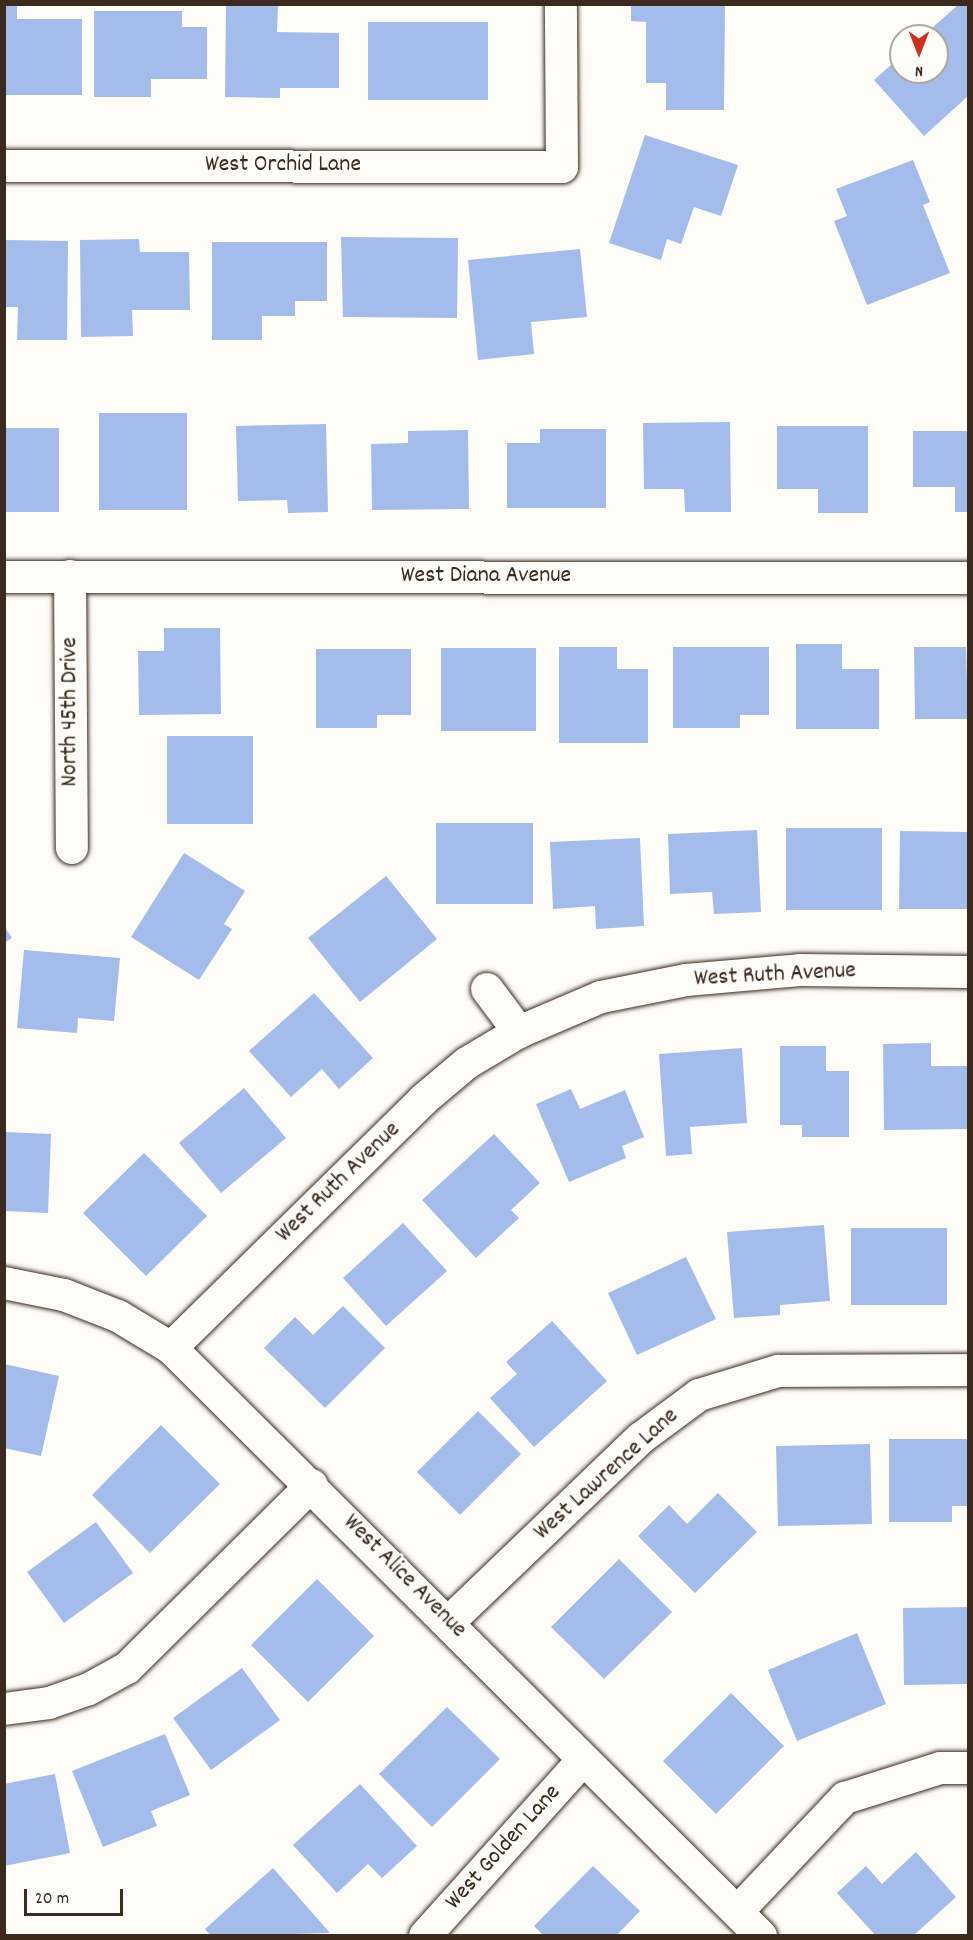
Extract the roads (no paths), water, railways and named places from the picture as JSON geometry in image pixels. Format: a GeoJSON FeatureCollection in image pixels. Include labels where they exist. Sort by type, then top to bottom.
{"type":"FeatureCollection","features":[{"type":"Feature","properties":{"kind":"street","name":"West Orchid Lane"},"geometry":{"type":"LineString","coordinates":[[4,165],[562,166],[561,4]]}},
{"type":"Feature","properties":{"kind":"street","name":"North 45th Drive"},"geometry":{"type":"LineString","coordinates":[[70,576],[72,848]]}},
{"type":"Feature","properties":{"kind":"street","name":"West Diana Avenue"},"geometry":{"type":"LineString","coordinates":[[4,577],[969,578]]}},
{"type":"Feature","properties":{"kind":"street","name":"West Ruth Avenue"},"geometry":{"type":"LineString","coordinates":[[171,1348],[423,1100],[467,1063],[519,1032],[601,997],[686,980],[800,970],[969,972]]}},
{"type":"Feature","properties":{"kind":"street"},"geometry":{"type":"LineString","coordinates":[[487,989],[519,1032]]}},
{"type":"Feature","properties":{"kind":"street","name":"West Alice Avenue"},"geometry":{"type":"LineString","coordinates":[[4,1283],[86,1304],[118,1316],[171,1348],[312,1485],[583,1760],[761,1935]]}},
{"type":"Feature","properties":{"kind":"street","name":"West Lawrence Lane"},"geometry":{"type":"LineString","coordinates":[[449,1622],[641,1438],[699,1395],[778,1371],[969,1370]]}},
{"type":"Feature","properties":{"kind":"street"},"geometry":{"type":"LineString","coordinates":[[4,1709],[49,1703],[89,1689],[127,1668],[312,1485]]}},
{"type":"Feature","properties":{"kind":"street","name":"West Golden Lane"},"geometry":{"type":"LineString","coordinates":[[425,1935],[583,1760]]}},
{"type":"Feature","properties":{"kind":"street"},"geometry":{"type":"LineString","coordinates":[[738,1911],[844,1798],[940,1768],[969,1767]]}}]}
